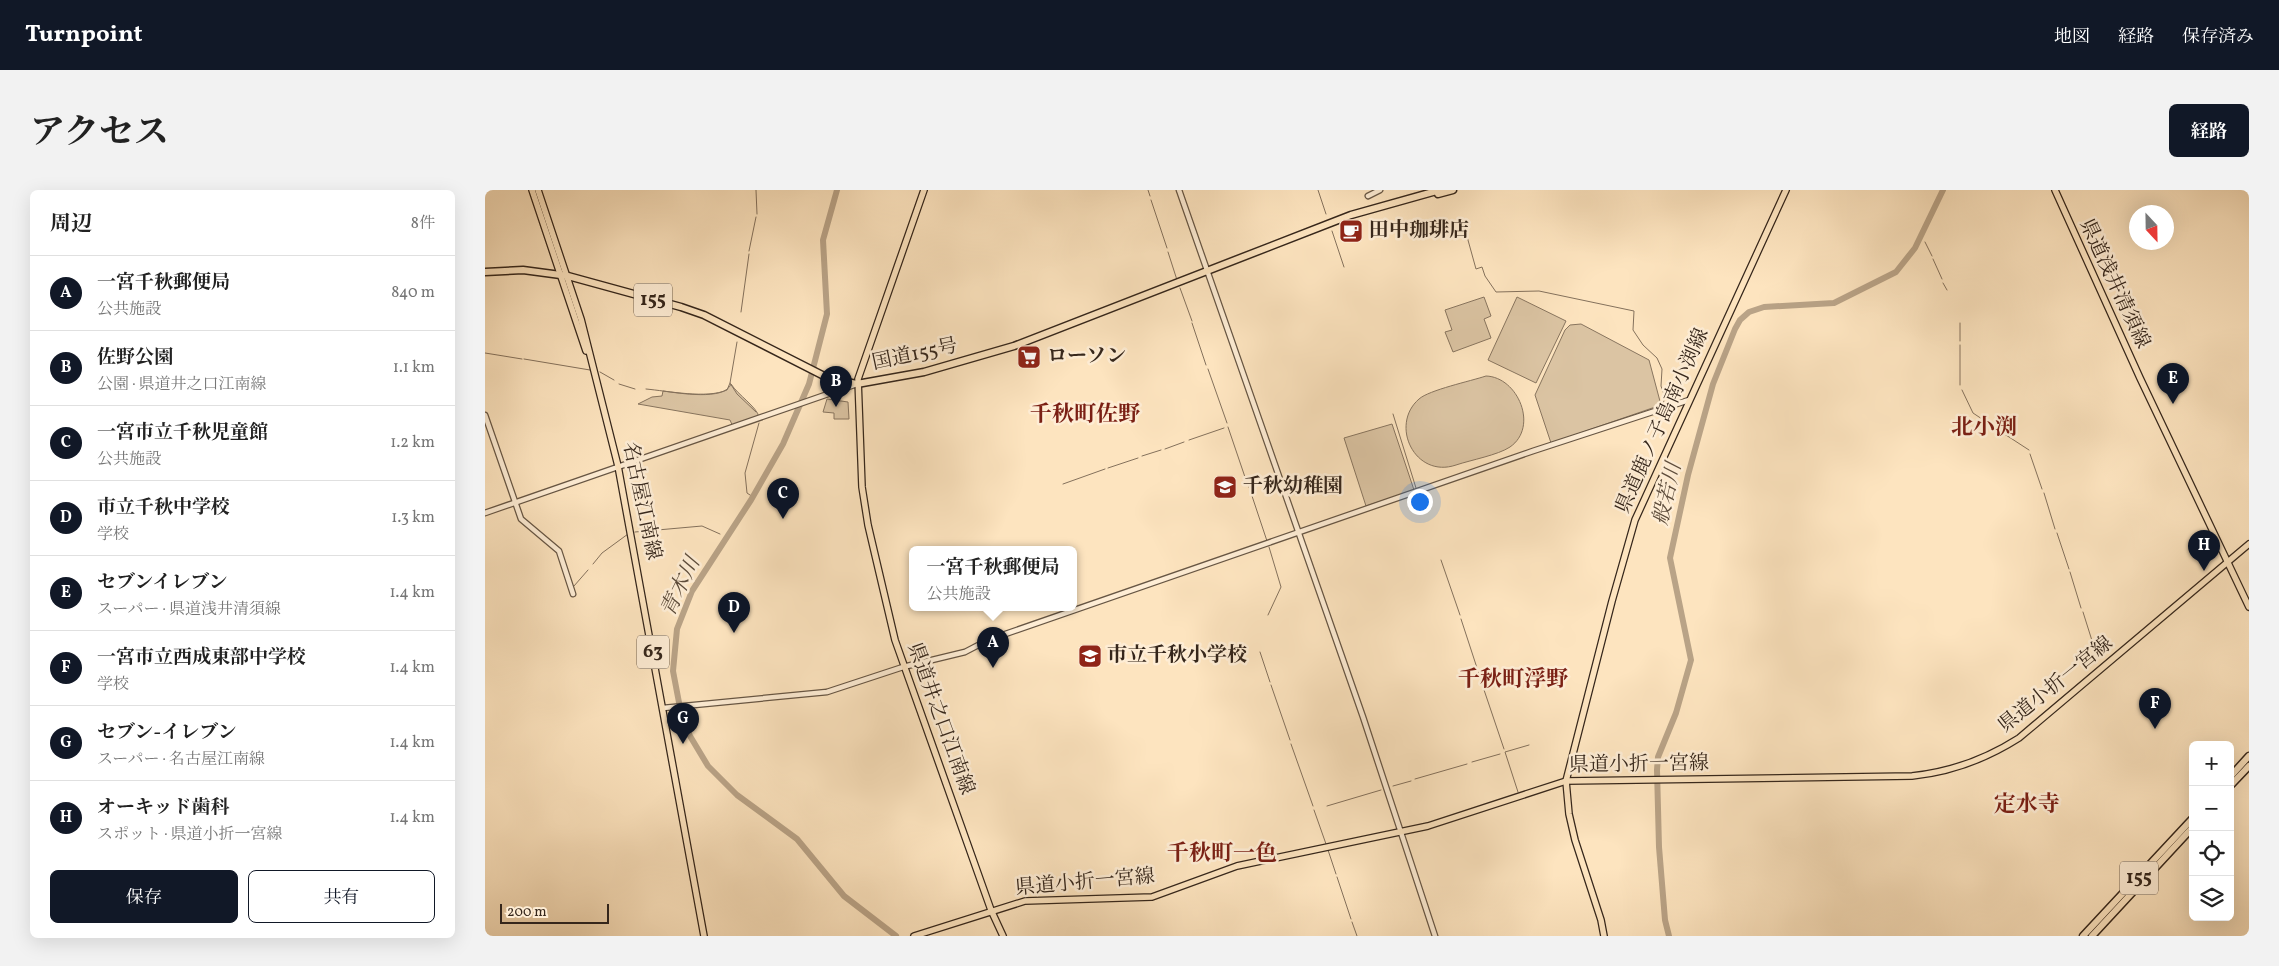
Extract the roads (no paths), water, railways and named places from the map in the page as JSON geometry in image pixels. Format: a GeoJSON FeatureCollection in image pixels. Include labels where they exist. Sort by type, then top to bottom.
{"type":"FeatureCollection","features":[{"type":"Feature","properties":{"kind":"highway","name":"国道155号"},"geometry":{"type":"LineString","coordinates":[[485,272],[523,270],[565,276],[692,311],[830,379],[857,384],[924,372],[1014,346],[1351,216],[1441,190]]}},
{"type":"Feature","properties":{"kind":"highway","name":"国道155号"},"geometry":{"type":"LineString","coordinates":[[1207,272],[1219,270],[1354,218],[1453,190]]}},
{"type":"Feature","properties":{"kind":"highway"},"geometry":{"type":"LineString","coordinates":[[2234,773],[2249,756]]}},
{"type":"Feature","properties":{"kind":"highway"},"geometry":{"type":"LineString","coordinates":[[2234,782],[2249,766]]}},
{"type":"Feature","properties":{"kind":"highway","name":"155"},"geometry":{"type":"LineString","coordinates":[[2083,936],[2189,822]]}},
{"type":"Feature","properties":{"kind":"highway","name":"155"},"geometry":{"type":"LineString","coordinates":[[2093,936],[2189,831]]}},
{"type":"Feature","properties":{"kind":"main road","name":"名古屋江南線"},"geometry":{"type":"LineString","coordinates":[[533,190],[565,276]]}},
{"type":"Feature","properties":{"kind":"main road","name":"名古屋江南線"},"geometry":{"type":"LineString","coordinates":[[538,190],[590,363],[594,369],[618,466],[703,936]]}},
{"type":"Feature","properties":{"kind":"main road","name":"県道井之口江南線"},"geometry":{"type":"LineString","coordinates":[[923,190],[857,384],[865,511],[903,667],[991,910],[1003,936]]}},
{"type":"Feature","properties":{"kind":"main road","name":"県道鹿ノ子島南小渕線"},"geometry":{"type":"LineString","coordinates":[[1604,936],[1575,840],[1569,814],[1566,781],[1612,600],[1635,520],[1786,190]]}},
{"type":"Feature","properties":{"kind":"main road","name":"県道浅井清須線"},"geometry":{"type":"LineString","coordinates":[[2055,190],[2085,261],[2249,607]]}},
{"type":"Feature","properties":{"kind":"main road","name":"県道小折一宮線"},"geometry":{"type":"LineString","coordinates":[[914,936],[991,910],[1025,901],[1152,897],[1237,866],[1428,826],[1566,781],[1912,776],[1952,769],[1987,756],[2019,738],[2249,544]]}},
{"type":"Feature","properties":{"kind":"street"},"geometry":{"type":"LineString","coordinates":[[1179,190],[1300,534],[1435,936]]}},
{"type":"Feature","properties":{"kind":"street"},"geometry":{"type":"LineString","coordinates":[[1368,196],[1380,190]]}},
{"type":"Feature","properties":{"kind":"street"},"geometry":{"type":"LineString","coordinates":[[485,513],[857,384]]}},
{"type":"Feature","properties":{"kind":"street"},"geometry":{"type":"LineString","coordinates":[[1077,610],[1300,534],[1541,448],[1689,400]]}},
{"type":"Feature","properties":{"kind":"street"},"geometry":{"type":"LineString","coordinates":[[485,415],[521,518],[559,551],[573,594]]}},
{"type":"Feature","properties":{"kind":"street"},"geometry":{"type":"LineString","coordinates":[[663,708],[827,692],[903,667],[965,652],[988,640],[1073,611]]}},
{"type":"Feature","properties":{"kind":"waterway"},"geometry":{"type":"LineString","coordinates":[[756,190],[757,214]]}},
{"type":"Feature","properties":{"kind":"waterway","name":"青木川"},"geometry":{"type":"LineString","coordinates":[[837,190],[823,240],[827,314],[809,384],[783,444],[751,500],[692,591],[677,629],[673,671],[681,713],[690,736],[708,766],[737,795],[797,839],[844,896],[896,936]]}},
{"type":"Feature","properties":{"kind":"waterway"},"geometry":{"type":"LineString","coordinates":[[1148,190],[1150,196]]}},
{"type":"Feature","properties":{"kind":"waterway"},"geometry":{"type":"LineString","coordinates":[[1318,190],[1326,214]]}},
{"type":"Feature","properties":{"kind":"waterway","name":"般若川"},"geometry":{"type":"LineString","coordinates":[[1669,936],[1665,920],[1659,847],[1658,757],[1676,713],[1691,660],[1670,558],[1688,475],[1713,384],[1735,329],[1740,320],[1749,312],[1764,307],[1834,303],[1896,272],[1915,248],[1943,190]]}},
{"type":"Feature","properties":{"kind":"waterway"},"geometry":{"type":"LineString","coordinates":[[1151,200],[1167,248]]}},
{"type":"Feature","properties":{"kind":"waterway"},"geometry":{"type":"LineString","coordinates":[[749,251],[756,217]]}},
{"type":"Feature","properties":{"kind":"waterway"},"geometry":{"type":"LineString","coordinates":[[1463,222],[1476,269],[1482,267],[1485,276],[1496,292],[1539,291],[1634,311],[1633,330],[1643,345],[1657,358],[1662,369],[1661,386],[1665,397],[1663,404]]}},
{"type":"Feature","properties":{"kind":"waterway"},"geometry":{"type":"LineString","coordinates":[[1332,231],[1344,267]]}},
{"type":"Feature","properties":{"kind":"waterway"},"geometry":{"type":"LineString","coordinates":[[1925,242],[1932,256]]}},
{"type":"Feature","properties":{"kind":"waterway"},"geometry":{"type":"LineString","coordinates":[[1168,252],[1177,280]]}},
{"type":"Feature","properties":{"kind":"waterway"},"geometry":{"type":"LineString","coordinates":[[741,312],[749,254]]}},
{"type":"Feature","properties":{"kind":"waterway"},"geometry":{"type":"LineString","coordinates":[[1933,259],[1942,279]]}},
{"type":"Feature","properties":{"kind":"waterway"},"geometry":{"type":"LineString","coordinates":[[1943,283],[1947,290]]}},
{"type":"Feature","properties":{"kind":"waterway"},"geometry":{"type":"LineString","coordinates":[[1180,288],[1192,321]]}},
{"type":"Feature","properties":{"kind":"waterway"},"geometry":{"type":"LineString","coordinates":[[1192,323],[1206,365]]}},
{"type":"Feature","properties":{"kind":"waterway"},"geometry":{"type":"LineString","coordinates":[[1960,323],[1960,341]]}},
{"type":"Feature","properties":{"kind":"waterway"},"geometry":{"type":"LineString","coordinates":[[737,342],[730,383],[737,394],[756,412]]}},
{"type":"Feature","properties":{"kind":"waterway"},"geometry":{"type":"LineString","coordinates":[[1960,345],[1960,385]]}},
{"type":"Feature","properties":{"kind":"waterway"},"geometry":{"type":"LineString","coordinates":[[485,353],[522,359]]}},
{"type":"Feature","properties":{"kind":"waterway"},"geometry":{"type":"LineString","coordinates":[[524,359],[590,370]]}},
{"type":"Feature","properties":{"kind":"waterway"},"geometry":{"type":"LineString","coordinates":[[1208,369],[1227,423]]}},
{"type":"Feature","properties":{"kind":"waterway"},"geometry":{"type":"LineString","coordinates":[[600,372],[614,380]]}},
{"type":"Feature","properties":{"kind":"waterway"},"geometry":{"type":"LineString","coordinates":[[646,389],[687,394],[709,394],[727,390],[730,383]]}},
{"type":"Feature","properties":{"kind":"waterway"},"geometry":{"type":"LineString","coordinates":[[619,384],[635,389]]}},
{"type":"Feature","properties":{"kind":"waterway"},"geometry":{"type":"LineString","coordinates":[[1962,390],[1973,413],[1985,421]]}},
{"type":"Feature","properties":{"kind":"waterway"},"geometry":{"type":"LineString","coordinates":[[1393,414],[1416,488]]}},
{"type":"Feature","properties":{"kind":"waterway"},"geometry":{"type":"LineString","coordinates":[[753,497],[747,493],[745,473],[759,423]]}},
{"type":"Feature","properties":{"kind":"waterway"},"geometry":{"type":"LineString","coordinates":[[1989,424],[2029,450]]}},
{"type":"Feature","properties":{"kind":"waterway"},"geometry":{"type":"LineString","coordinates":[[1228,427],[1247,483]]}},
{"type":"Feature","properties":{"kind":"waterway"},"geometry":{"type":"LineString","coordinates":[[1189,440],[1224,428]]}},
{"type":"Feature","properties":{"kind":"waterway"},"geometry":{"type":"LineString","coordinates":[[1165,449],[1184,442]]}},
{"type":"Feature","properties":{"kind":"waterway"},"geometry":{"type":"LineString","coordinates":[[1142,456],[1161,450]]}},
{"type":"Feature","properties":{"kind":"waterway"},"geometry":{"type":"LineString","coordinates":[[2030,454],[2042,489]]}},
{"type":"Feature","properties":{"kind":"waterway"},"geometry":{"type":"LineString","coordinates":[[1108,468],[1138,458]]}},
{"type":"Feature","properties":{"kind":"waterway"},"geometry":{"type":"LineString","coordinates":[[1063,484],[1105,469]]}},
{"type":"Feature","properties":{"kind":"waterway"},"geometry":{"type":"LineString","coordinates":[[1249,487],[1267,541]]}},
{"type":"Feature","properties":{"kind":"waterway"},"geometry":{"type":"LineString","coordinates":[[2044,493],[2055,529]]}},
{"type":"Feature","properties":{"kind":"waterway"},"geometry":{"type":"LineString","coordinates":[[635,532],[702,526],[720,534]]}},
{"type":"Feature","properties":{"kind":"waterway"},"geometry":{"type":"LineString","coordinates":[[2057,533],[2069,569]]}},
{"type":"Feature","properties":{"kind":"waterway"},"geometry":{"type":"LineString","coordinates":[[593,564],[602,553],[628,534]]}},
{"type":"Feature","properties":{"kind":"waterway"},"geometry":{"type":"LineString","coordinates":[[1268,615],[1281,587],[1269,547]]}},
{"type":"Feature","properties":{"kind":"waterway"},"geometry":{"type":"LineString","coordinates":[[1441,560],[1460,615]]}},
{"type":"Feature","properties":{"kind":"waterway"},"geometry":{"type":"LineString","coordinates":[[574,586],[588,570]]}},
{"type":"Feature","properties":{"kind":"waterway"},"geometry":{"type":"LineString","coordinates":[[2070,572],[2081,608]]}},
{"type":"Feature","properties":{"kind":"waterway"},"geometry":{"type":"LineString","coordinates":[[2083,612],[2094,647]]}},
{"type":"Feature","properties":{"kind":"waterway"},"geometry":{"type":"LineString","coordinates":[[1461,619],[1479,674]]}},
{"type":"Feature","properties":{"kind":"waterway"},"geometry":{"type":"LineString","coordinates":[[1260,652],[1270,682]]}},
{"type":"Feature","properties":{"kind":"waterway"},"geometry":{"type":"LineString","coordinates":[[1480,678],[1504,749]]}},
{"type":"Feature","properties":{"kind":"waterway"},"geometry":{"type":"LineString","coordinates":[[1271,685],[1290,740]]}},
{"type":"Feature","properties":{"kind":"waterway"},"geometry":{"type":"LineString","coordinates":[[1291,744],[1313,806]]}},
{"type":"Feature","properties":{"kind":"waterway"},"geometry":{"type":"LineString","coordinates":[[1518,792],[1505,752],[1529,745]]}},
{"type":"Feature","properties":{"kind":"waterway"},"geometry":{"type":"LineString","coordinates":[[1472,762],[1500,754]]}},
{"type":"Feature","properties":{"kind":"waterway"},"geometry":{"type":"LineString","coordinates":[[1415,779],[1467,764]]}},
{"type":"Feature","properties":{"kind":"waterway"},"geometry":{"type":"LineString","coordinates":[[1393,786],[1411,781]]}},
{"type":"Feature","properties":{"kind":"waterway"},"geometry":{"type":"LineString","coordinates":[[1327,806],[1381,790]]}},
{"type":"Feature","properties":{"kind":"waterway"},"geometry":{"type":"LineString","coordinates":[[1314,810],[1326,844]]}},
{"type":"Feature","properties":{"kind":"waterway"},"geometry":{"type":"LineString","coordinates":[[1328,850],[1336,874]]}},
{"type":"Feature","properties":{"kind":"waterway"},"geometry":{"type":"LineString","coordinates":[[1337,877],[1351,919]]}},
{"type":"Feature","properties":{"kind":"waterway"},"geometry":{"type":"LineString","coordinates":[[1352,922],[1357,936]]}},
{"type":"Feature","properties":{"kind":"place","name":"田中珈琲店"},"geometry":{"type":"Point","coordinates":[1351,231]}},
{"type":"Feature","properties":{"kind":"place","name":"ローソン"},"geometry":{"type":"Point","coordinates":[1029,357]}},
{"type":"Feature","properties":{"kind":"place","name":"セブンイレブン"},"geometry":{"type":"Point","coordinates":[2173,404]}},
{"type":"Feature","properties":{"kind":"place","name":"佐野公園"},"geometry":{"type":"Point","coordinates":[836,407]}},
{"type":"Feature","properties":{"kind":"place","name":"千秋幼稚園"},"geometry":{"type":"Point","coordinates":[1225,487]}},
{"type":"Feature","properties":{"kind":"place","name":"一宮市立千秋児童館"},"geometry":{"type":"Point","coordinates":[783,519]}},
{"type":"Feature","properties":{"kind":"place","name":"オーキッド歯科"},"geometry":{"type":"Point","coordinates":[2204,571]}},
{"type":"Feature","properties":{"kind":"place","name":"市立千秋中学校"},"geometry":{"type":"Point","coordinates":[734,633]}},
{"type":"Feature","properties":{"kind":"place","name":"市立千秋小学校"},"geometry":{"type":"Point","coordinates":[1090,656]}},
{"type":"Feature","properties":{"kind":"place","name":"一宮千秋郵便局"},"geometry":{"type":"Point","coordinates":[993,668]}},
{"type":"Feature","properties":{"kind":"place","name":"一宮市立西成東部中学校"},"geometry":{"type":"Point","coordinates":[2155,729]}},
{"type":"Feature","properties":{"kind":"place","name":"セブン-イレブン"},"geometry":{"type":"Point","coordinates":[683,744]}},
{"type":"Feature","properties":{"kind":"district","name":"千秋町佐野"},"geometry":{"type":"Point","coordinates":[1085,415]}},
{"type":"Feature","properties":{"kind":"district","name":"北小渕"},"geometry":{"type":"Point","coordinates":[1984,428]}},
{"type":"Feature","properties":{"kind":"district","name":"千秋町浮野"},"geometry":{"type":"Point","coordinates":[1513,680]}},
{"type":"Feature","properties":{"kind":"district","name":"定水寺"},"geometry":{"type":"Point","coordinates":[2027,805]}},
{"type":"Feature","properties":{"kind":"district","name":"千秋町一色"},"geometry":{"type":"Point","coordinates":[1222,854]}}]}
